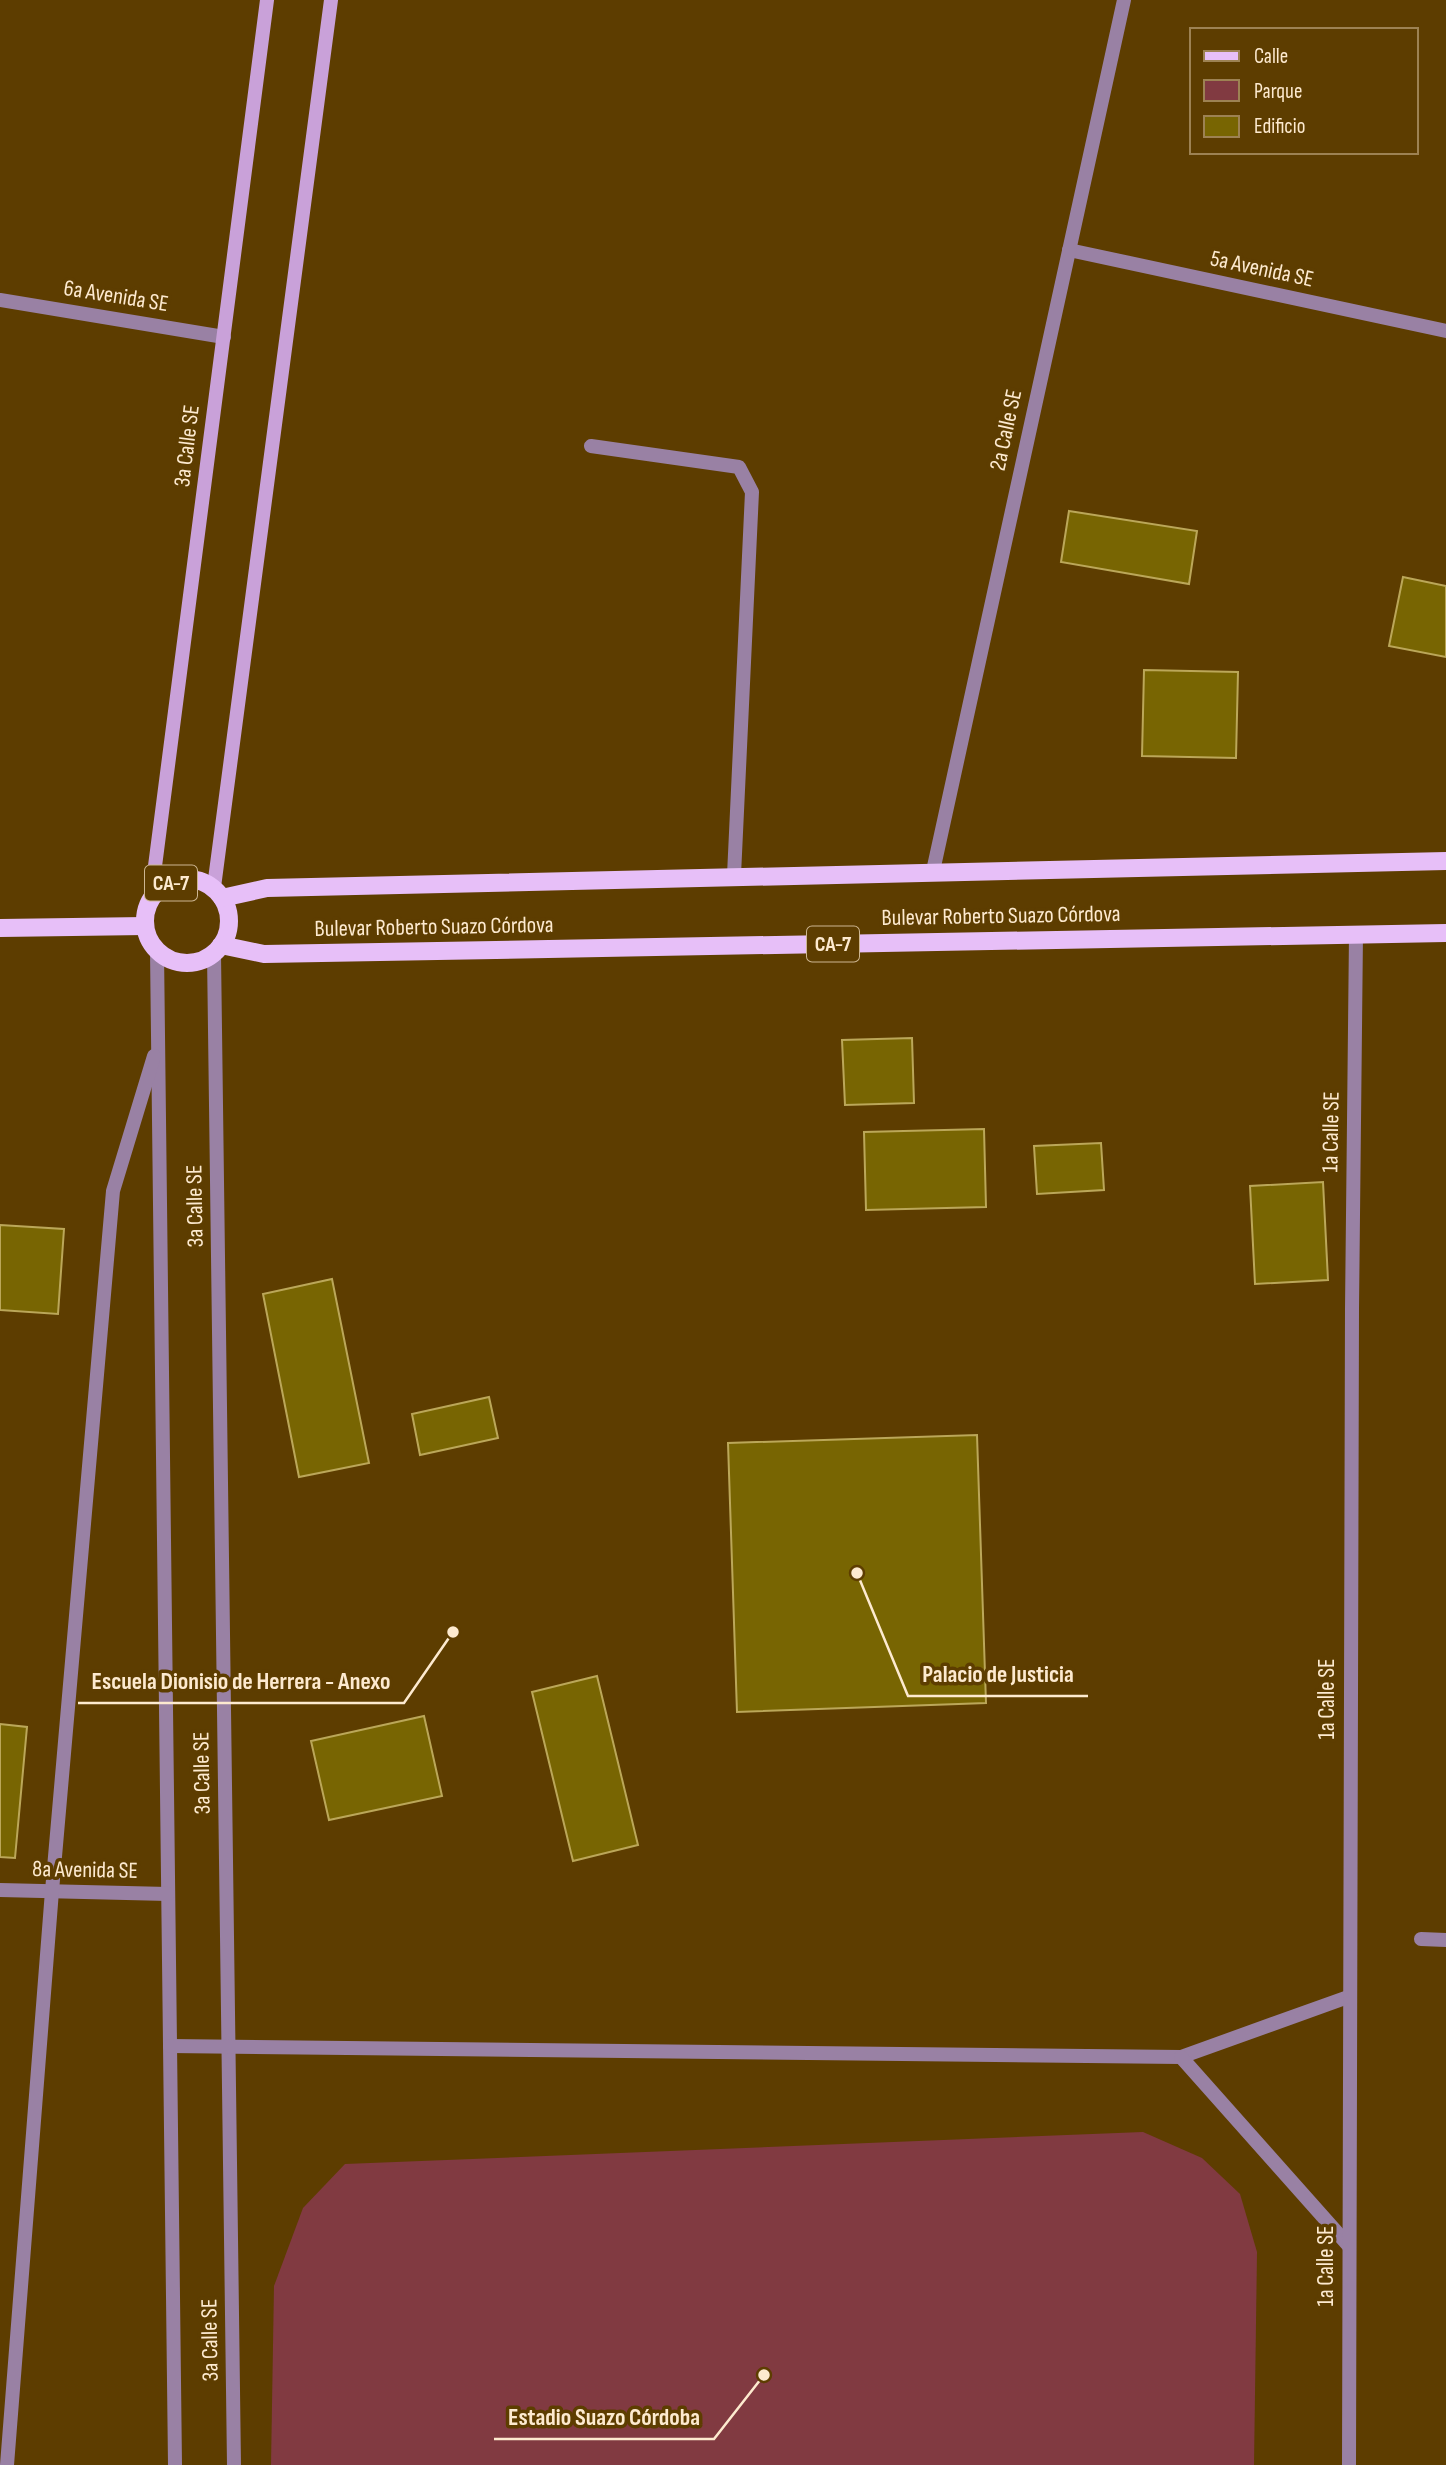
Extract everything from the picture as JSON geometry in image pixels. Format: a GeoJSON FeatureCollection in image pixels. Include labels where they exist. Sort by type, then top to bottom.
{"type":"FeatureCollection","features":[{"type":"Feature","properties":{"kind":"main road","name":"Bulevar Roberto Suazo Córdova"},"geometry":{"type":"LineString","coordinates":[[151,897],[164,885],[180,879],[198,880],[218,893],[267,888],[734,875],[1446,861]]}},
{"type":"Feature","properties":{"kind":"main road","name":"CA-7"},"geometry":{"type":"LineString","coordinates":[[218,893],[229,922],[218,949]]}},
{"type":"Feature","properties":{"kind":"main road","name":"CA-7"},"geometry":{"type":"LineString","coordinates":[[151,897],[145,926],[158,951]]}},
{"type":"Feature","properties":{"kind":"main road","name":"CA-7"},"geometry":{"type":"LineString","coordinates":[[0,928],[145,926]]}},
{"type":"Feature","properties":{"kind":"main road","name":"Bulevar Roberto Suazo Córdova"},"geometry":{"type":"LineString","coordinates":[[158,951],[179,962],[192,963],[218,949],[264,954],[1446,933]]}},
{"type":"Feature","properties":{"kind":"street","name":"3a Calle SE"},"geometry":{"type":"LineString","coordinates":[[151,897],[268,0]]}},
{"type":"Feature","properties":{"kind":"street"},"geometry":{"type":"LineString","coordinates":[[218,893],[331,0]]}},
{"type":"Feature","properties":{"kind":"street","name":"2a Calle SE"},"geometry":{"type":"LineString","coordinates":[[933,870],[1124,0]]}},
{"type":"Feature","properties":{"kind":"street","name":"5a Avenida SE"},"geometry":{"type":"LineString","coordinates":[[1069,250],[1446,331]]}},
{"type":"Feature","properties":{"kind":"street","name":"6a Avenida SE"},"geometry":{"type":"LineString","coordinates":[[0,300],[224,337]]}},
{"type":"Feature","properties":{"kind":"street"},"geometry":{"type":"LineString","coordinates":[[591,446],[739,467],[752,492],[734,875]]}},
{"type":"Feature","properties":{"kind":"street","name":"1a Calle SE"},"geometry":{"type":"LineString","coordinates":[[1349,2465],[1348,1997],[1356,934]]}},
{"type":"Feature","properties":{"kind":"street","name":"3a Calle SE"},"geometry":{"type":"LineString","coordinates":[[218,949],[234,2465]]}},
{"type":"Feature","properties":{"kind":"street","name":"3a Calle SE"},"geometry":{"type":"LineString","coordinates":[[158,951],[175,2465]]}},
{"type":"Feature","properties":{"kind":"street","name":"3a Calle SE"},"geometry":{"type":"LineString","coordinates":[[7,2465],[52,1891],[113,1191],[159,1042]]}},
{"type":"Feature","properties":{"kind":"street","name":"8a Avenida SE"},"geometry":{"type":"LineString","coordinates":[[0,1890],[169,1894]]}},
{"type":"Feature","properties":{"kind":"street"},"geometry":{"type":"LineString","coordinates":[[1422,1939],[1446,1940]]}},
{"type":"Feature","properties":{"kind":"street"},"geometry":{"type":"LineString","coordinates":[[170,2046],[1181,2057],[1348,1997]]}},
{"type":"Feature","properties":{"kind":"street"},"geometry":{"type":"LineString","coordinates":[[1181,2057],[1349,2246]]}},
{"type":"Feature","properties":{"kind":"green space"},"geometry":{"type":"Polygon","coordinates":[[[1143,2132],[1202,2158],[1240,2194],[1257,2252],[1254,2465],[271,2465],[274,2286],[303,2208],[345,2164],[1143,2132]]]}},
{"type":"Feature","properties":{"kind":"building"},"geometry":{"type":"Polygon","coordinates":[[[1069,511],[1197,531],[1189,584],[1061,562],[1069,511]]]}},
{"type":"Feature","properties":{"kind":"building"},"geometry":{"type":"Polygon","coordinates":[[[1403,577],[1446,586],[1446,657],[1389,646],[1403,577]]]}},
{"type":"Feature","properties":{"kind":"building"},"geometry":{"type":"Polygon","coordinates":[[[1144,670],[1238,672],[1236,758],[1142,756],[1144,670]]]}},
{"type":"Feature","properties":{"kind":"building"},"geometry":{"type":"Polygon","coordinates":[[[912,1038],[914,1103],[845,1105],[842,1040],[912,1038]]]}},
{"type":"Feature","properties":{"kind":"building"},"geometry":{"type":"Polygon","coordinates":[[[984,1129],[986,1207],[866,1210],[864,1132],[984,1129]]]}},
{"type":"Feature","properties":{"kind":"building"},"geometry":{"type":"Polygon","coordinates":[[[1101,1143],[1104,1190],[1037,1194],[1034,1146],[1101,1143]]]}},
{"type":"Feature","properties":{"kind":"building"},"geometry":{"type":"Polygon","coordinates":[[[1323,1182],[1328,1280],[1255,1284],[1250,1186],[1323,1182]]]}},
{"type":"Feature","properties":{"kind":"building"},"geometry":{"type":"Polygon","coordinates":[[[0,1225],[64,1229],[58,1314],[0,1310],[0,1225]]]}},
{"type":"Feature","properties":{"kind":"building"},"geometry":{"type":"Polygon","coordinates":[[[332,1279],[369,1463],[299,1477],[263,1294],[332,1279]]]}},
{"type":"Feature","properties":{"kind":"building"},"geometry":{"type":"Polygon","coordinates":[[[489,1397],[498,1438],[420,1455],[412,1414],[489,1397]]]}},
{"type":"Feature","properties":{"kind":"building"},"geometry":{"type":"Polygon","coordinates":[[[977,1435],[986,1703],[737,1712],[728,1443],[977,1435]]]}},
{"type":"Feature","properties":{"kind":"building"},"geometry":{"type":"Polygon","coordinates":[[[597,1676],[638,1845],[573,1861],[532,1692],[597,1676]]]}},
{"type":"Feature","properties":{"kind":"building"},"geometry":{"type":"Polygon","coordinates":[[[424,1716],[442,1796],[329,1820],[311,1741],[424,1716]]]}},
{"type":"Feature","properties":{"kind":"building"},"geometry":{"type":"Polygon","coordinates":[[[0,1724],[27,1727],[15,1858],[0,1857],[0,1724]]]}},
{"type":"Feature","properties":{"kind":"place","name":"Palacio de Justicia"},"geometry":{"type":"Point","coordinates":[857,1573]}},
{"type":"Feature","properties":{"kind":"place","name":"Escuela Dionisio de Herrera - Anexo"},"geometry":{"type":"Point","coordinates":[453,1632]}},
{"type":"Feature","properties":{"kind":"place","name":"Estadio Suazo Córdoba"},"geometry":{"type":"Point","coordinates":[764,2375]}}]}
